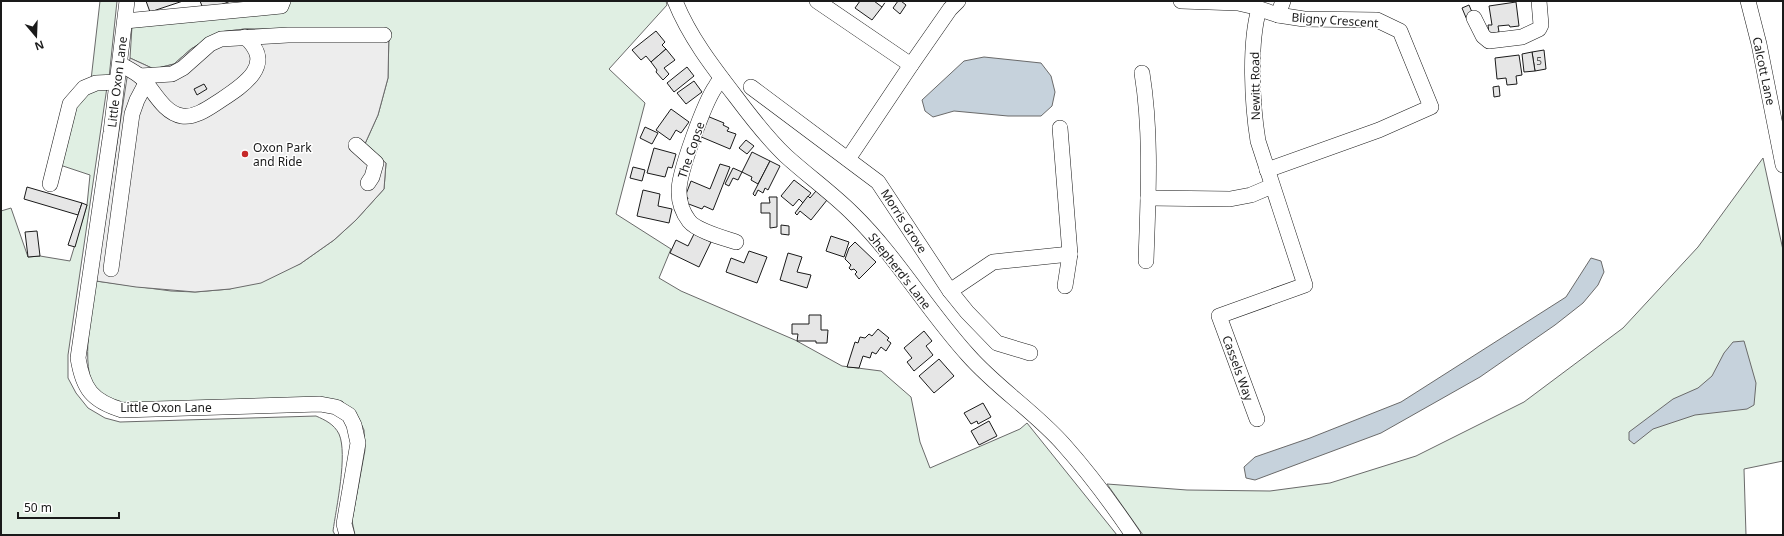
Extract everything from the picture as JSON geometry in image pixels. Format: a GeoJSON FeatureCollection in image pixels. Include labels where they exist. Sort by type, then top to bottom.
{"type":"FeatureCollection","features":[{"type":"Feature","properties":{"kind":"street","name":"Little Oxon Lane"},"geometry":{"type":"LineString","coordinates":[[127,1],[118,82],[78,358],[84,383],[99,401],[122,410],[320,404],[336,407],[349,415],[354,425],[358,443],[344,524],[347,535]]}},
{"type":"Feature","properties":{"kind":"street","name":"Shepherd's Lane"},"geometry":{"type":"LineString","coordinates":[[675,1],[683,21],[722,79],[759,126],[786,155],[853,214],[888,251],[940,323],[968,356],[993,381],[1064,444],[1134,535]]}},
{"type":"Feature","properties":{"kind":"street"},"geometry":{"type":"LineString","coordinates":[[817,1],[911,64]]}},
{"type":"Feature","properties":{"kind":"street"},"geometry":{"type":"LineString","coordinates":[[848,159],[911,64],[958,1]]}},
{"type":"Feature","properties":{"kind":"street","name":"Bligny Crescent"},"geometry":{"type":"LineString","coordinates":[[1181,1],[1238,3],[1259,8],[1281,8],[1304,19],[1377,20],[1400,31],[1431,107],[1378,130],[1267,170]]}},
{"type":"Feature","properties":{"kind":"street"},"geometry":{"type":"LineString","coordinates":[[1474,18],[1483,36],[1489,41],[1522,37],[1539,29],[1541,25],[1539,1]]}},
{"type":"Feature","properties":{"kind":"street","name":"Calcott Lane"},"geometry":{"type":"LineString","coordinates":[[1748,1],[1759,44],[1783,165]]}},
{"type":"Feature","properties":{"kind":"street"},"geometry":{"type":"LineString","coordinates":[[125,21],[282,3]]}},
{"type":"Feature","properties":{"kind":"street","name":"Newitt Road"},"geometry":{"type":"LineString","coordinates":[[1219,316],[1305,285],[1258,141],[1254,117],[1255,30],[1259,8]]}},
{"type":"Feature","properties":{"kind":"street"},"geometry":{"type":"LineString","coordinates":[[143,80],[172,74],[183,68],[210,44],[221,39],[245,37],[384,35]]}},
{"type":"Feature","properties":{"kind":"street"},"geometry":{"type":"LineString","coordinates":[[120,64],[143,80],[165,106],[173,112],[182,116],[192,116],[202,112],[239,88],[257,69],[258,58],[255,49],[251,42],[245,37]]}},
{"type":"Feature","properties":{"kind":"street"},"geometry":{"type":"LineString","coordinates":[[1142,73],[1146,96],[1148,198],[1146,261]]}},
{"type":"Feature","properties":{"kind":"street","name":"The Copse"},"geometry":{"type":"LineString","coordinates":[[722,79],[712,92],[703,115],[680,177],[678,192],[680,203],[690,222],[698,227],[736,242]]}},
{"type":"Feature","properties":{"kind":"street"},"geometry":{"type":"LineString","coordinates":[[111,269],[132,114],[143,80]]}},
{"type":"Feature","properties":{"kind":"street"},"geometry":{"type":"LineString","coordinates":[[50,184],[70,104],[84,88],[96,83],[118,82]]}},
{"type":"Feature","properties":{"kind":"street","name":"Morris Grove"},"geometry":{"type":"LineString","coordinates":[[751,87],[878,182],[950,291],[967,312],[997,342],[1030,353]]}},
{"type":"Feature","properties":{"kind":"street"},"geometry":{"type":"LineString","coordinates":[[1060,128],[1070,254],[1065,286]]}},
{"type":"Feature","properties":{"kind":"street"},"geometry":{"type":"LineString","coordinates":[[356,145],[376,162],[372,177],[368,183]]}},
{"type":"Feature","properties":{"kind":"street"},"geometry":{"type":"LineString","coordinates":[[1148,198],[1230,199],[1251,195],[1272,186]]}},
{"type":"Feature","properties":{"kind":"street"},"geometry":{"type":"LineString","coordinates":[[950,291],[993,262],[1070,254]]}},
{"type":"Feature","properties":{"kind":"street","name":"Cassels Way"},"geometry":{"type":"LineString","coordinates":[[1219,316],[1257,419]]}},
{"type":"Feature","properties":{"kind":"green space"},"geometry":{"type":"Polygon","coordinates":[[[100,1],[117,1],[109,78],[91,80],[100,1]]]}},
{"type":"Feature","properties":{"kind":"green space"},"geometry":{"type":"Polygon","coordinates":[[[289,1],[666,1],[667,5],[609,69],[645,103],[616,214],[671,249],[659,278],[681,291],[795,340],[842,366],[881,371],[911,397],[920,442],[930,468],[1020,429],[1027,423],[1117,535],[355,535],[352,521],[365,450],[364,430],[358,417],[342,401],[130,405],[115,402],[106,398],[95,388],[88,366],[88,336],[96,281],[171,291],[195,292],[230,289],[300,264],[334,240],[356,220],[384,189],[386,163],[364,146],[378,115],[388,78],[389,31],[245,29],[219,32],[191,49],[174,64],[154,69],[130,58],[132,26],[289,1]]]}},
{"type":"Feature","properties":{"kind":"green space"},"geometry":{"type":"Polygon","coordinates":[[[107,87],[68,355],[68,378],[76,393],[88,408],[105,418],[120,422],[316,416],[326,421],[332,425],[339,434],[342,454],[342,468],[333,531],[335,535],[1,535],[1,211],[11,208],[28,257],[40,256],[70,261],[87,205],[90,175],[60,165],[72,107],[85,93],[107,87]]]}},
{"type":"Feature","properties":{"kind":"green space"},"geometry":{"type":"Polygon","coordinates":[[[1763,158],[1783,250],[1783,461],[1744,469],[1746,535],[1143,535],[1107,484],[1187,490],[1270,491],[1330,483],[1416,456],[1524,402],[1623,328],[1698,247],[1763,158]]]}},
{"type":"Feature","properties":{"kind":"shaded area","name":"Oxon Park and Ride"},"geometry":{"type":"Polygon","coordinates":[[[245,29],[389,31],[388,78],[378,115],[364,146],[386,163],[384,189],[356,220],[334,240],[300,264],[261,283],[230,289],[195,292],[136,287],[96,281],[130,58],[154,69],[174,64],[191,49],[219,32],[245,29]]]}},
{"type":"Feature","properties":{"kind":"shaded area"},"geometry":{"type":"Polygon","coordinates":[[[984,57],[1041,63],[1051,76],[1055,92],[1052,106],[1041,116],[1008,116],[954,111],[933,117],[925,111],[922,100],[964,61],[984,57]]]}},
{"type":"Feature","properties":{"kind":"shaded area"},"geometry":{"type":"Polygon","coordinates":[[[1591,258],[1601,261],[1604,272],[1598,285],[1583,303],[1555,325],[1480,377],[1381,433],[1255,480],[1246,478],[1244,467],[1255,457],[1310,438],[1401,402],[1566,297],[1591,258]]]}},
{"type":"Feature","properties":{"kind":"shaded area"},"geometry":{"type":"Polygon","coordinates":[[[1744,341],[1756,383],[1754,405],[1747,409],[1695,415],[1653,429],[1634,444],[1629,440],[1629,432],[1673,399],[1698,388],[1712,376],[1724,353],[1733,342],[1744,341]]]}},
{"type":"Feature","properties":{"kind":"building"},"geometry":{"type":"Polygon","coordinates":[[[146,1],[183,1],[150,12],[146,1]]]}},
{"type":"Feature","properties":{"kind":"building"},"geometry":{"type":"Polygon","coordinates":[[[200,1],[231,1],[204,11],[200,1]]]}},
{"type":"Feature","properties":{"kind":"building"},"geometry":{"type":"Polygon","coordinates":[[[860,1],[874,1],[882,7],[872,20],[855,8],[860,1]]]}},
{"type":"Feature","properties":{"kind":"building"},"geometry":{"type":"Polygon","coordinates":[[[898,1],[901,1],[906,5],[900,14],[893,8],[898,1]]]}},
{"type":"Feature","properties":{"kind":"building"},"geometry":{"type":"Polygon","coordinates":[[[1516,2],[1519,26],[1498,26],[1499,32],[1489,34],[1488,25],[1492,25],[1489,6],[1516,2]]]}},
{"type":"Feature","properties":{"kind":"building"},"geometry":{"type":"Polygon","coordinates":[[[1469,5],[1474,17],[1467,20],[1462,8],[1469,5]]]}},
{"type":"Feature","properties":{"kind":"building"},"geometry":{"type":"Polygon","coordinates":[[[656,31],[665,42],[662,45],[666,49],[651,62],[646,56],[641,60],[632,50],[656,31]]]}},
{"type":"Feature","properties":{"kind":"building"},"geometry":{"type":"Polygon","coordinates":[[[666,49],[675,60],[664,68],[669,74],[663,80],[656,72],[657,70],[651,62],[666,49]]]}},
{"type":"Feature","properties":{"kind":"building"},"geometry":{"type":"Polygon","coordinates":[[[1544,50],[1546,69],[1535,71],[1532,52],[1544,50]]]}},
{"type":"Feature","properties":{"kind":"building"},"geometry":{"type":"Polygon","coordinates":[[[1532,52],[1535,71],[1524,72],[1522,54],[1532,52]]]}},
{"type":"Feature","properties":{"kind":"building"},"geometry":{"type":"Polygon","coordinates":[[[1519,55],[1522,75],[1516,76],[1517,84],[1507,85],[1506,78],[1497,79],[1495,58],[1519,55]]]}},
{"type":"Feature","properties":{"kind":"building"},"geometry":{"type":"Polygon","coordinates":[[[687,67],[694,76],[674,92],[667,83],[687,67]]]}},
{"type":"Feature","properties":{"kind":"building"},"geometry":{"type":"Polygon","coordinates":[[[694,81],[702,92],[686,104],[677,93],[694,81]]]}},
{"type":"Feature","properties":{"kind":"building"},"geometry":{"type":"Polygon","coordinates":[[[204,84],[207,89],[197,95],[194,89],[204,84]]]}},
{"type":"Feature","properties":{"kind":"building"},"geometry":{"type":"Polygon","coordinates":[[[1499,86],[1500,96],[1494,97],[1493,87],[1499,86]]]}},
{"type":"Feature","properties":{"kind":"building"},"geometry":{"type":"Polygon","coordinates":[[[671,109],[689,122],[681,133],[676,130],[670,140],[656,130],[671,109]]]}},
{"type":"Feature","properties":{"kind":"building"},"geometry":{"type":"Polygon","coordinates":[[[707,116],[724,123],[723,125],[729,128],[727,131],[736,134],[730,149],[699,136],[707,116]]]}},
{"type":"Feature","properties":{"kind":"building"},"geometry":{"type":"Polygon","coordinates":[[[645,127],[658,133],[652,144],[640,138],[645,127]]]}},
{"type":"Feature","properties":{"kind":"building"},"geometry":{"type":"Polygon","coordinates":[[[746,140],[754,146],[747,154],[739,148],[746,140]]]}},
{"type":"Feature","properties":{"kind":"building"},"geometry":{"type":"Polygon","coordinates":[[[654,148],[676,154],[672,168],[668,167],[665,177],[647,173],[654,148]]]}},
{"type":"Feature","properties":{"kind":"building"},"geometry":{"type":"Polygon","coordinates":[[[752,152],[770,161],[758,184],[751,180],[752,177],[742,172],[752,152]]]}},
{"type":"Feature","properties":{"kind":"building"},"geometry":{"type":"Polygon","coordinates":[[[770,161],[780,166],[768,190],[765,188],[763,193],[758,190],[755,196],[753,194],[770,161]]]}},
{"type":"Feature","properties":{"kind":"building"},"geometry":{"type":"Polygon","coordinates":[[[720,164],[730,167],[713,210],[704,206],[702,209],[686,203],[688,198],[685,197],[691,181],[710,189],[720,164]]]}},
{"type":"Feature","properties":{"kind":"building"},"geometry":{"type":"Polygon","coordinates":[[[633,167],[645,170],[642,181],[630,178],[633,167]]]}},
{"type":"Feature","properties":{"kind":"building"},"geometry":{"type":"Polygon","coordinates":[[[733,168],[742,172],[738,180],[733,178],[729,186],[725,184],[733,168]]]}},
{"type":"Feature","properties":{"kind":"building"},"geometry":{"type":"Polygon","coordinates":[[[794,180],[811,193],[803,203],[799,199],[793,206],[781,196],[794,180]]]}},
{"type":"Feature","properties":{"kind":"building"},"geometry":{"type":"Polygon","coordinates":[[[27,187],[82,203],[78,215],[24,199],[27,187]]]}},
{"type":"Feature","properties":{"kind":"building"},"geometry":{"type":"Polygon","coordinates":[[[643,190],[660,194],[658,206],[672,209],[669,223],[637,216],[643,190]]]}},
{"type":"Feature","properties":{"kind":"building"},"geometry":{"type":"Polygon","coordinates":[[[816,191],[827,200],[811,220],[800,211],[797,215],[795,213],[808,196],[810,198],[816,191]]]}},
{"type":"Feature","properties":{"kind":"building"},"geometry":{"type":"Polygon","coordinates":[[[769,197],[777,197],[777,227],[770,228],[770,213],[761,213],[761,203],[770,203],[769,197]]]}},
{"type":"Feature","properties":{"kind":"building"},"geometry":{"type":"Polygon","coordinates":[[[82,203],[87,205],[75,247],[68,245],[82,203]]]}},
{"type":"Feature","properties":{"kind":"building"},"geometry":{"type":"Polygon","coordinates":[[[781,225],[789,226],[789,235],[781,234],[781,225]]]}},
{"type":"Feature","properties":{"kind":"building"},"geometry":{"type":"Polygon","coordinates":[[[37,231],[40,256],[28,257],[25,232],[37,231]]]}},
{"type":"Feature","properties":{"kind":"building"},"geometry":{"type":"Polygon","coordinates":[[[694,234],[711,242],[699,267],[670,253],[676,240],[688,246],[694,234]]]}},
{"type":"Feature","properties":{"kind":"building"},"geometry":{"type":"Polygon","coordinates":[[[831,236],[849,242],[844,257],[826,251],[831,236]]]}},
{"type":"Feature","properties":{"kind":"building"},"geometry":{"type":"Polygon","coordinates":[[[855,242],[876,262],[859,279],[855,274],[857,272],[854,269],[851,270],[849,268],[851,265],[845,259],[849,248],[855,242]]]}},
{"type":"Feature","properties":{"kind":"building"},"geometry":{"type":"Polygon","coordinates":[[[749,251],[767,257],[757,283],[726,272],[731,258],[744,263],[749,251]]]}},
{"type":"Feature","properties":{"kind":"building"},"geometry":{"type":"Polygon","coordinates":[[[788,253],[802,257],[797,272],[811,275],[807,288],[780,280],[788,253]]]}},
{"type":"Feature","properties":{"kind":"building"},"geometry":{"type":"Polygon","coordinates":[[[809,315],[821,315],[821,330],[828,330],[827,343],[816,343],[816,341],[797,341],[798,334],[792,334],[792,324],[809,324],[809,315]]]}},
{"type":"Feature","properties":{"kind":"building"},"geometry":{"type":"Polygon","coordinates":[[[878,329],[889,338],[887,340],[891,343],[886,351],[881,347],[876,354],[872,352],[870,358],[863,356],[859,368],[847,367],[855,342],[858,343],[860,337],[865,338],[869,334],[872,336],[878,329]]]}},
{"type":"Feature","properties":{"kind":"building"},"geometry":{"type":"Polygon","coordinates":[[[924,331],[932,341],[926,346],[933,355],[914,371],[907,362],[912,358],[904,348],[924,331]]]}},
{"type":"Feature","properties":{"kind":"building"},"geometry":{"type":"Polygon","coordinates":[[[939,359],[954,376],[934,393],[919,376],[939,359]]]}},
{"type":"Feature","properties":{"kind":"building"},"geometry":{"type":"Polygon","coordinates":[[[983,403],[991,417],[978,424],[977,421],[971,424],[964,413],[983,403]]]}},
{"type":"Feature","properties":{"kind":"building"},"geometry":{"type":"Polygon","coordinates":[[[989,421],[997,436],[979,445],[971,431],[989,421]]]}},
{"type":"Feature","properties":{"kind":"fence"},"geometry":{"type":"LineString","coordinates":[[882,7],[886,1]]}},
{"type":"Feature","properties":{"kind":"place","name":"Oxon Park and Ride"},"geometry":{"type":"Point","coordinates":[245,154]}}]}
